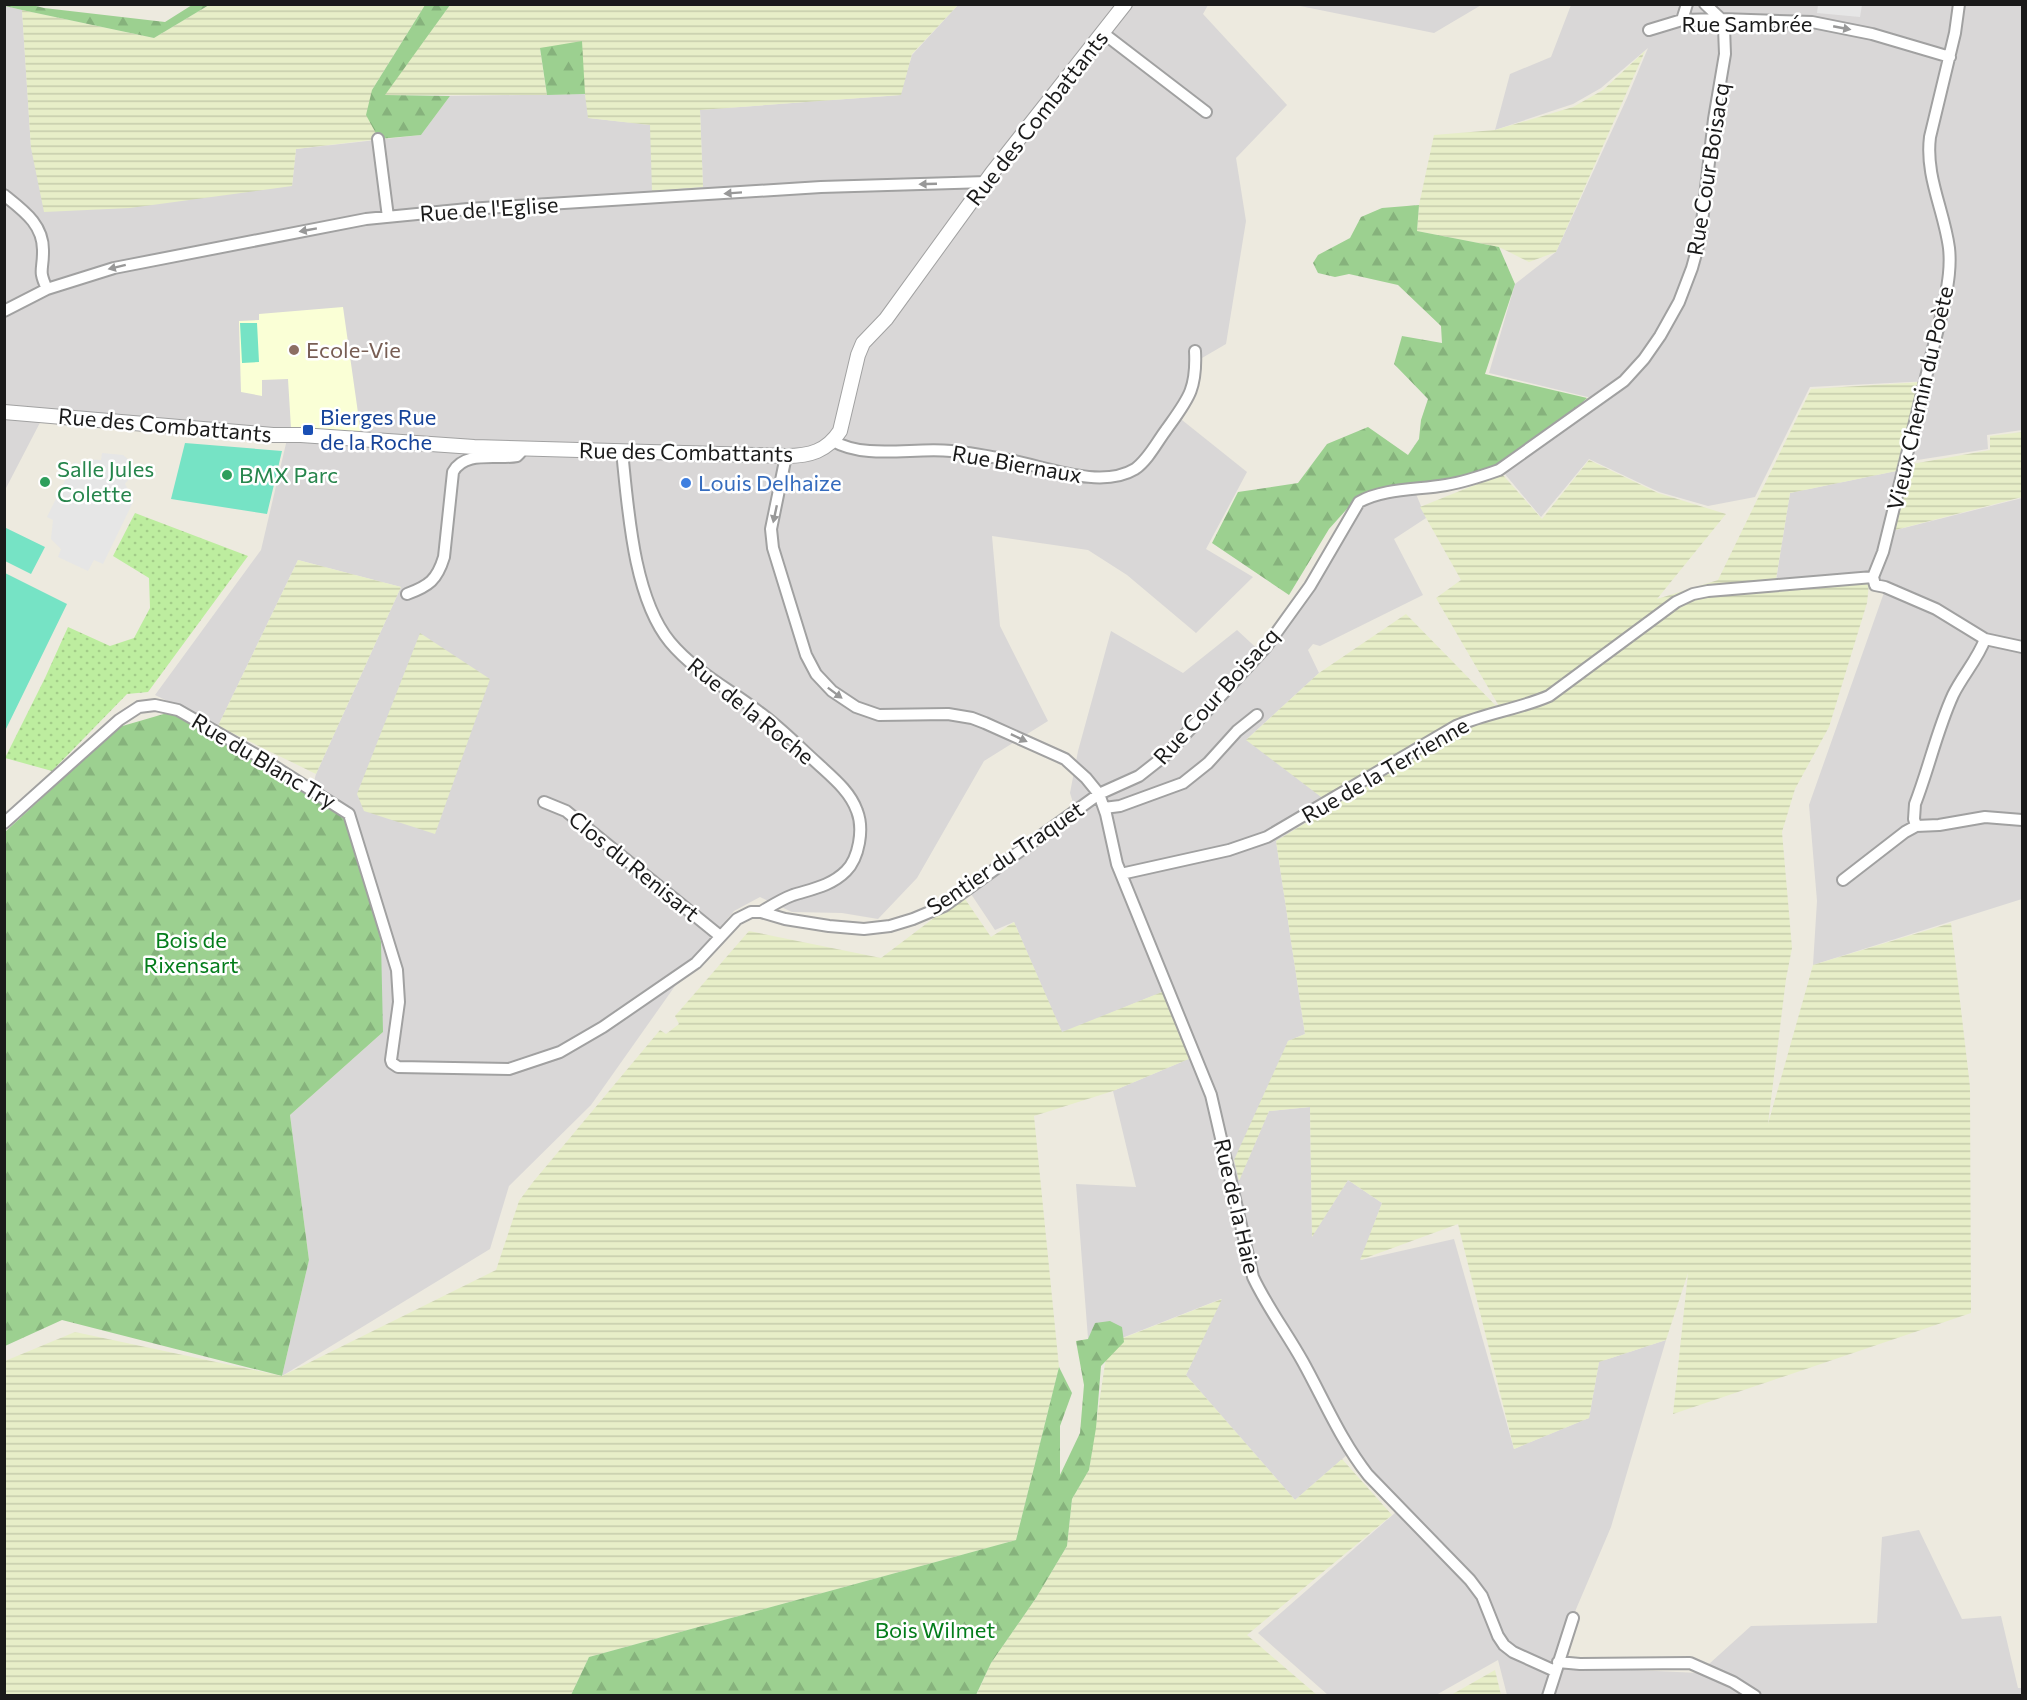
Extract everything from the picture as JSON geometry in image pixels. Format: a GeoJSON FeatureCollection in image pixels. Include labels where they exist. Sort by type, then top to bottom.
{"type":"FeatureCollection","features":[{"type":"Feature","properties":{"kind":"street","name":"Rue des Combattants"},"geometry":{"type":"LineString","coordinates":[[4,412],[273,435],[474,447],[808,455],[826,447],[840,430],[863,343],[893,310],[922,267],[1125,4]]}},
{"type":"Feature","properties":{"kind":"street"},"geometry":{"type":"LineString","coordinates":[[1682,20],[1687,4]]}},
{"type":"Feature","properties":{"kind":"street"},"geometry":{"type":"LineString","coordinates":[[1706,4],[1722,19]]}},
{"type":"Feature","properties":{"kind":"street","name":"Vieux Chemin du Poète"},"geometry":{"type":"LineString","coordinates":[[1873,578],[1881,561],[1928,375],[1949,276],[1948,242],[1929,168],[1928,151],[1950,57],[1959,4]]}},
{"type":"Feature","properties":{"kind":"street","name":"Rue Cour Boisacq"},"geometry":{"type":"LineString","coordinates":[[1099,794],[1139,776],[1156,765],[1250,667],[1310,586],[1359,502],[1371,496],[1448,485],[1499,470],[1624,381],[1644,359],[1679,302],[1700,239],[1714,119],[1725,54],[1722,19]]}},
{"type":"Feature","properties":{"kind":"street","name":"Rue Sambrée"},"geometry":{"type":"LineString","coordinates":[[1649,30],[1682,20],[1812,22],[1872,34],[1950,57]]}},
{"type":"Feature","properties":{"kind":"street"},"geometry":{"type":"LineString","coordinates":[[1103,33],[1206,112]]}},
{"type":"Feature","properties":{"kind":"street"},"geometry":{"type":"LineString","coordinates":[[378,139],[388,217]]}},
{"type":"Feature","properties":{"kind":"street","name":"Rue de l'Eglise"},"geometry":{"type":"LineString","coordinates":[[4,311],[47,290],[114,268],[291,233],[388,217],[468,209],[821,187],[987,182]]}},
{"type":"Feature","properties":{"kind":"street"},"geometry":{"type":"LineString","coordinates":[[4,195],[32,219],[40,232],[44,250],[40,273],[47,290]]}},
{"type":"Feature","properties":{"kind":"street","name":"Rue Biernaux"},"geometry":{"type":"LineString","coordinates":[[833,441],[849,449],[936,450],[967,453],[1093,477],[1127,472],[1140,465],[1192,392],[1196,372],[1195,351]]}},
{"type":"Feature","properties":{"kind":"street"},"geometry":{"type":"LineString","coordinates":[[407,594],[425,587],[440,569],[444,557],[453,472],[456,465],[471,459],[517,456],[521,448]]}},
{"type":"Feature","properties":{"kind":"street","name":"Rue de la Roche"},"geometry":{"type":"LineString","coordinates":[[622,451],[629,518],[638,567],[656,622],[670,642],[689,661],[761,713],[843,787],[858,811],[859,842],[855,858],[847,870],[833,881],[816,889],[791,896],[761,912]]}},
{"type":"Feature","properties":{"kind":"street"},"geometry":{"type":"LineString","coordinates":[[786,456],[771,530],[773,548],[806,655],[823,683],[847,702],[869,712],[889,716],[948,714],[985,723],[1065,759],[1086,778],[1099,794]]}},
{"type":"Feature","properties":{"kind":"street"},"geometry":{"type":"LineString","coordinates":[[1873,578],[1875,585],[1885,587],[1936,609],[1985,639],[2022,647]]}},
{"type":"Feature","properties":{"kind":"street","name":"Rue de la Terrienne"},"geometry":{"type":"LineString","coordinates":[[1121,874],[1229,850],[1281,830],[1456,726],[1549,696],[1676,602],[1693,594],[1873,578]]}},
{"type":"Feature","properties":{"kind":"street"},"geometry":{"type":"LineString","coordinates":[[1916,826],[1915,804],[1946,715],[1964,675],[1979,654],[1985,639]]}},
{"type":"Feature","properties":{"kind":"street","name":"Rue du Blanc Try"},"geometry":{"type":"LineString","coordinates":[[4,823],[107,730],[132,711],[146,705],[161,705],[178,710],[253,753],[349,814],[397,970],[399,1002],[391,1060],[398,1067],[497,1070],[509,1069],[545,1058],[603,1027],[684,971],[704,956],[720,936]]}},
{"type":"Feature","properties":{"kind":"street"},"geometry":{"type":"LineString","coordinates":[[1104,808],[1120,806],[1183,783],[1208,763],[1238,731],[1257,715]]}},
{"type":"Feature","properties":{"kind":"street","name":"Rue de la Haie"},"geometry":{"type":"LineString","coordinates":[[1099,794],[1115,858],[1211,1095],[1252,1277],[1259,1291],[1302,1359],[1354,1457],[1368,1475],[1470,1580],[1482,1596],[1504,1645],[1513,1652],[1557,1666]]}},
{"type":"Feature","properties":{"kind":"street","name":"Sentier du Traquet"},"geometry":{"type":"LineString","coordinates":[[761,912],[829,927],[864,929],[890,926],[913,919],[944,906],[1099,794]]}},
{"type":"Feature","properties":{"kind":"street","name":"Clos du Renisart"},"geometry":{"type":"LineString","coordinates":[[544,802],[566,811],[720,936]]}},
{"type":"Feature","properties":{"kind":"street"},"geometry":{"type":"LineString","coordinates":[[1843,880],[1916,826],[1939,825],[1984,817],[2022,820]]}},
{"type":"Feature","properties":{"kind":"street"},"geometry":{"type":"LineString","coordinates":[[720,936],[737,920],[751,912],[761,912]]}},
{"type":"Feature","properties":{"kind":"street"},"geometry":{"type":"LineString","coordinates":[[1548,1695],[1573,1618]]}},
{"type":"Feature","properties":{"kind":"street"},"geometry":{"type":"LineString","coordinates":[[1557,1666],[1690,1663],[1723,1677],[1755,1695]]}},
{"type":"Feature","properties":{"kind":"shaded area"},"geometry":{"type":"Polygon","coordinates":[[[1295,4],[1483,4],[1434,33],[1295,5],[1295,4]]]}},
{"type":"Feature","properties":{"kind":"shaded area"},"geometry":{"type":"Polygon","coordinates":[[[209,5],[425,5],[372,90],[379,139],[296,149],[292,186],[130,208],[44,212],[31,148],[22,10],[154,38],[209,5]]]}},
{"type":"Feature","properties":{"kind":"shaded area"},"geometry":{"type":"Polygon","coordinates":[[[450,5],[958,5],[912,54],[901,95],[700,110],[703,187],[652,191],[650,125],[588,118],[585,94],[540,49],[547,95],[384,95],[450,5]]]}},
{"type":"Feature","properties":{"kind":"shaded area"},"geometry":{"type":"Polygon","coordinates":[[[958,5],[1208,5],[1203,14],[1287,105],[1236,158],[1246,221],[1226,344],[1202,358],[1182,420],[1247,472],[1206,549],[1253,577],[1196,633],[1127,575],[1088,550],[992,536],[1000,626],[1048,721],[984,761],[917,878],[878,919],[842,913],[792,912],[760,897],[734,911],[699,952],[591,1105],[509,1186],[490,1249],[282,1376],[309,1260],[290,1115],[383,1032],[312,789],[316,774],[401,587],[298,560],[218,726],[155,695],[261,550],[288,435],[45,413],[5,490],[5,6],[22,10],[31,148],[292,186],[296,149],[421,135],[450,96],[585,94],[589,118],[650,125],[703,187],[700,110],[900,95],[912,55],[958,5]]]}},
{"type":"Feature","properties":{"kind":"shaded area"},"geometry":{"type":"Polygon","coordinates":[[[1571,5],[2022,5],[2022,430],[1987,435],[1988,449],[1911,461],[1930,381],[1810,387],[1755,497],[1708,506],[1659,492],[1589,459],[1541,517],[1504,473],[1604,401],[1489,373],[1515,284],[1556,252],[1648,48],[1601,88],[1573,104],[1495,130],[1510,74],[1551,57],[1571,5]]]}},
{"type":"Feature","properties":{"kind":"shaded area"},"geometry":{"type":"Polygon","coordinates":[[[1818,5],[1862,5],[1860,17],[1817,13],[1818,5]]]}},
{"type":"Feature","properties":{"kind":"shaded area"},"geometry":{"type":"Polygon","coordinates":[[[1645,51],[1556,252],[1529,262],[1499,247],[1417,231],[1419,205],[1434,135],[1495,130],[1573,107],[1603,90],[1645,51]]]}},
{"type":"Feature","properties":{"kind":"shaded area","name":"Ecole-Vie"},"geometry":{"type":"Polygon","coordinates":[[[343,307],[361,434],[291,428],[288,379],[262,380],[262,396],[241,392],[239,321],[259,320],[259,314],[343,307]]]}},
{"type":"Feature","properties":{"kind":"shaded area"},"geometry":{"type":"Polygon","coordinates":[[[1921,382],[1901,466],[1990,450],[1990,436],[2022,432],[2022,497],[1895,530],[1901,470],[1790,493],[1776,579],[1870,575],[1867,603],[1829,727],[1795,789],[1782,832],[1792,948],[1768,1124],[1813,965],[1951,923],[1970,1087],[1971,1313],[1673,1414],[1688,1273],[1666,1340],[1599,1362],[1589,1418],[1514,1449],[1458,1224],[1360,1260],[1382,1203],[1348,1180],[1312,1237],[1310,1107],[1269,1111],[1239,1181],[1234,1160],[1288,1041],[1305,1034],[1276,841],[1333,806],[1246,740],[1319,673],[1406,614],[1503,713],[1436,598],[1461,580],[1420,507],[1502,474],[1542,519],[1589,460],[1658,493],[1726,514],[1657,599],[1718,580],[1811,389],[1921,382]]]}},
{"type":"Feature","properties":{"kind":"shaded area"},"geometry":{"type":"Polygon","coordinates":[[[102,453],[123,455],[130,461],[131,476],[125,484],[134,500],[103,564],[94,560],[88,571],[58,557],[61,549],[51,539],[53,520],[47,517],[74,462],[81,465],[84,459],[101,460],[102,453]]]}},
{"type":"Feature","properties":{"kind":"shaded area"},"geometry":{"type":"Polygon","coordinates":[[[1901,470],[1896,530],[2022,498],[2022,899],[1813,965],[1817,901],[1809,805],[1887,584],[1870,575],[1776,580],[1790,493],[1901,470]]]}},
{"type":"Feature","properties":{"kind":"shaded area"},"geometry":{"type":"Polygon","coordinates":[[[1416,494],[1426,518],[1394,539],[1423,595],[1320,646],[1313,644],[1308,650],[1319,673],[1247,739],[1333,806],[1276,841],[1305,1034],[1288,1041],[1239,1180],[1269,1111],[1310,1107],[1312,1236],[1348,1180],[1382,1203],[1361,1260],[1454,1239],[1514,1449],[1589,1418],[1599,1362],[1666,1340],[1611,1527],[1554,1661],[1572,1667],[1699,1673],[1751,1626],[1877,1623],[1882,1537],[1919,1530],[1962,1619],[2001,1616],[2018,1688],[2022,1688],[2022,1695],[1507,1695],[1498,1660],[1436,1695],[1328,1695],[1258,1633],[1396,1512],[1348,1454],[1295,1500],[1186,1375],[1221,1299],[1089,1351],[1076,1184],[1136,1187],[1113,1091],[1191,1058],[1162,992],[1062,1033],[1014,922],[995,930],[971,894],[1077,815],[1070,793],[1078,751],[1111,631],[1183,673],[1237,630],[1264,655],[1311,596],[1360,510],[1373,500],[1416,494]]]}},
{"type":"Feature","properties":{"kind":"shaded area"},"geometry":{"type":"Polygon","coordinates":[[[298,560],[401,587],[316,774],[218,726],[298,560]]]}},
{"type":"Feature","properties":{"kind":"shaded area"},"geometry":{"type":"Polygon","coordinates":[[[420,633],[490,679],[435,834],[364,811],[357,794],[420,633]]]}},
{"type":"Feature","properties":{"kind":"shaded area"},"geometry":{"type":"Polygon","coordinates":[[[963,896],[991,937],[1014,922],[1062,1032],[1162,992],[1191,1058],[1113,1091],[1034,1116],[1059,1367],[1016,1540],[589,1657],[571,1695],[5,1696],[5,1361],[75,1332],[282,1376],[496,1270],[519,1201],[533,1182],[660,1030],[666,1034],[679,1024],[675,1016],[749,931],[881,958],[963,896]]]}},
{"type":"Feature","properties":{"kind":"shaded area"},"geometry":{"type":"Polygon","coordinates":[[[1222,1299],[1186,1375],[1295,1500],[1342,1459],[1392,1515],[1247,1635],[1317,1695],[976,1696],[991,1663],[1036,1598],[1067,1546],[1072,1499],[1089,1470],[1108,1344],[1222,1299]]]}},
{"type":"Feature","properties":{"kind":"shaded area"},"geometry":{"type":"Polygon","coordinates":[[[1495,1670],[1501,1695],[1451,1695],[1495,1670]]]}},
{"type":"Feature","properties":{"kind":"green space"},"geometry":{"type":"Polygon","coordinates":[[[5,4],[32,5],[165,22],[192,5],[209,5],[154,38],[22,10],[5,6],[5,4]]]}},
{"type":"Feature","properties":{"kind":"green space"},"geometry":{"type":"Polygon","coordinates":[[[425,5],[450,5],[385,95],[450,96],[421,135],[379,139],[366,115],[372,90],[425,5]]]}},
{"type":"Feature","properties":{"kind":"green space"},"geometry":{"type":"Polygon","coordinates":[[[582,41],[585,94],[547,95],[540,48],[582,41]]]}},
{"type":"Feature","properties":{"kind":"green space"},"geometry":{"type":"Polygon","coordinates":[[[1419,205],[1417,231],[1499,247],[1515,284],[1485,374],[1587,398],[1543,440],[1503,466],[1446,486],[1355,500],[1329,529],[1289,595],[1212,543],[1238,492],[1298,483],[1327,444],[1368,427],[1408,455],[1419,439],[1421,420],[1428,399],[1394,364],[1402,336],[1442,343],[1441,326],[1398,285],[1349,274],[1335,277],[1318,273],[1313,263],[1318,255],[1350,238],[1361,217],[1382,208],[1419,205]]]}},
{"type":"Feature","properties":{"kind":"green space"},"geometry":{"type":"Polygon","coordinates":[[[240,323],[257,323],[259,362],[242,363],[240,323]]]}},
{"type":"Feature","properties":{"kind":"green space","name":"BMX Parc"},"geometry":{"type":"Polygon","coordinates":[[[185,443],[282,451],[267,514],[171,499],[185,443]]]}},
{"type":"Feature","properties":{"kind":"green space"},"geometry":{"type":"Polygon","coordinates":[[[135,513],[248,556],[148,692],[127,694],[52,771],[5,758],[68,627],[110,646],[134,638],[150,608],[149,578],[113,556],[135,513]]]}},
{"type":"Feature","properties":{"kind":"green space"},"geometry":{"type":"Polygon","coordinates":[[[4,527],[45,547],[31,574],[5,561],[4,527]]]}},
{"type":"Feature","properties":{"kind":"green space"},"geometry":{"type":"Polygon","coordinates":[[[5,573],[67,604],[5,731],[5,573]]]}},
{"type":"Feature","properties":{"kind":"green space","name":"Bois de Rixensart"},"geometry":{"type":"Polygon","coordinates":[[[174,711],[354,819],[381,942],[383,1032],[290,1115],[309,1260],[282,1376],[62,1320],[5,1346],[5,832],[119,727],[174,711]]]}},
{"type":"Feature","properties":{"kind":"green space","name":"Bois Wilmet"},"geometry":{"type":"Polygon","coordinates":[[[1110,1321],[1122,1327],[1124,1342],[1101,1366],[1096,1428],[1089,1470],[1072,1499],[1067,1546],[1036,1598],[991,1663],[976,1695],[571,1695],[589,1657],[1016,1540],[1059,1367],[1072,1393],[1060,1426],[1060,1475],[1080,1433],[1084,1385],[1076,1341],[1088,1339],[1095,1323],[1110,1321]]]}},
{"type":"Feature","properties":{"kind":"place","name":"Ecole-Vie"},"geometry":{"type":"Point","coordinates":[294,350]}},
{"type":"Feature","properties":{"kind":"place","name":"Bierges Rue de la Roche"},"geometry":{"type":"Point","coordinates":[308,430]}},
{"type":"Feature","properties":{"kind":"place","name":"BMX Parc"},"geometry":{"type":"Point","coordinates":[227,475]}},
{"type":"Feature","properties":{"kind":"place","name":"Salle Jules Colette"},"geometry":{"type":"Point","coordinates":[45,482]}},
{"type":"Feature","properties":{"kind":"place","name":"Louis Delhaize"},"geometry":{"type":"Point","coordinates":[686,483]}}]}
